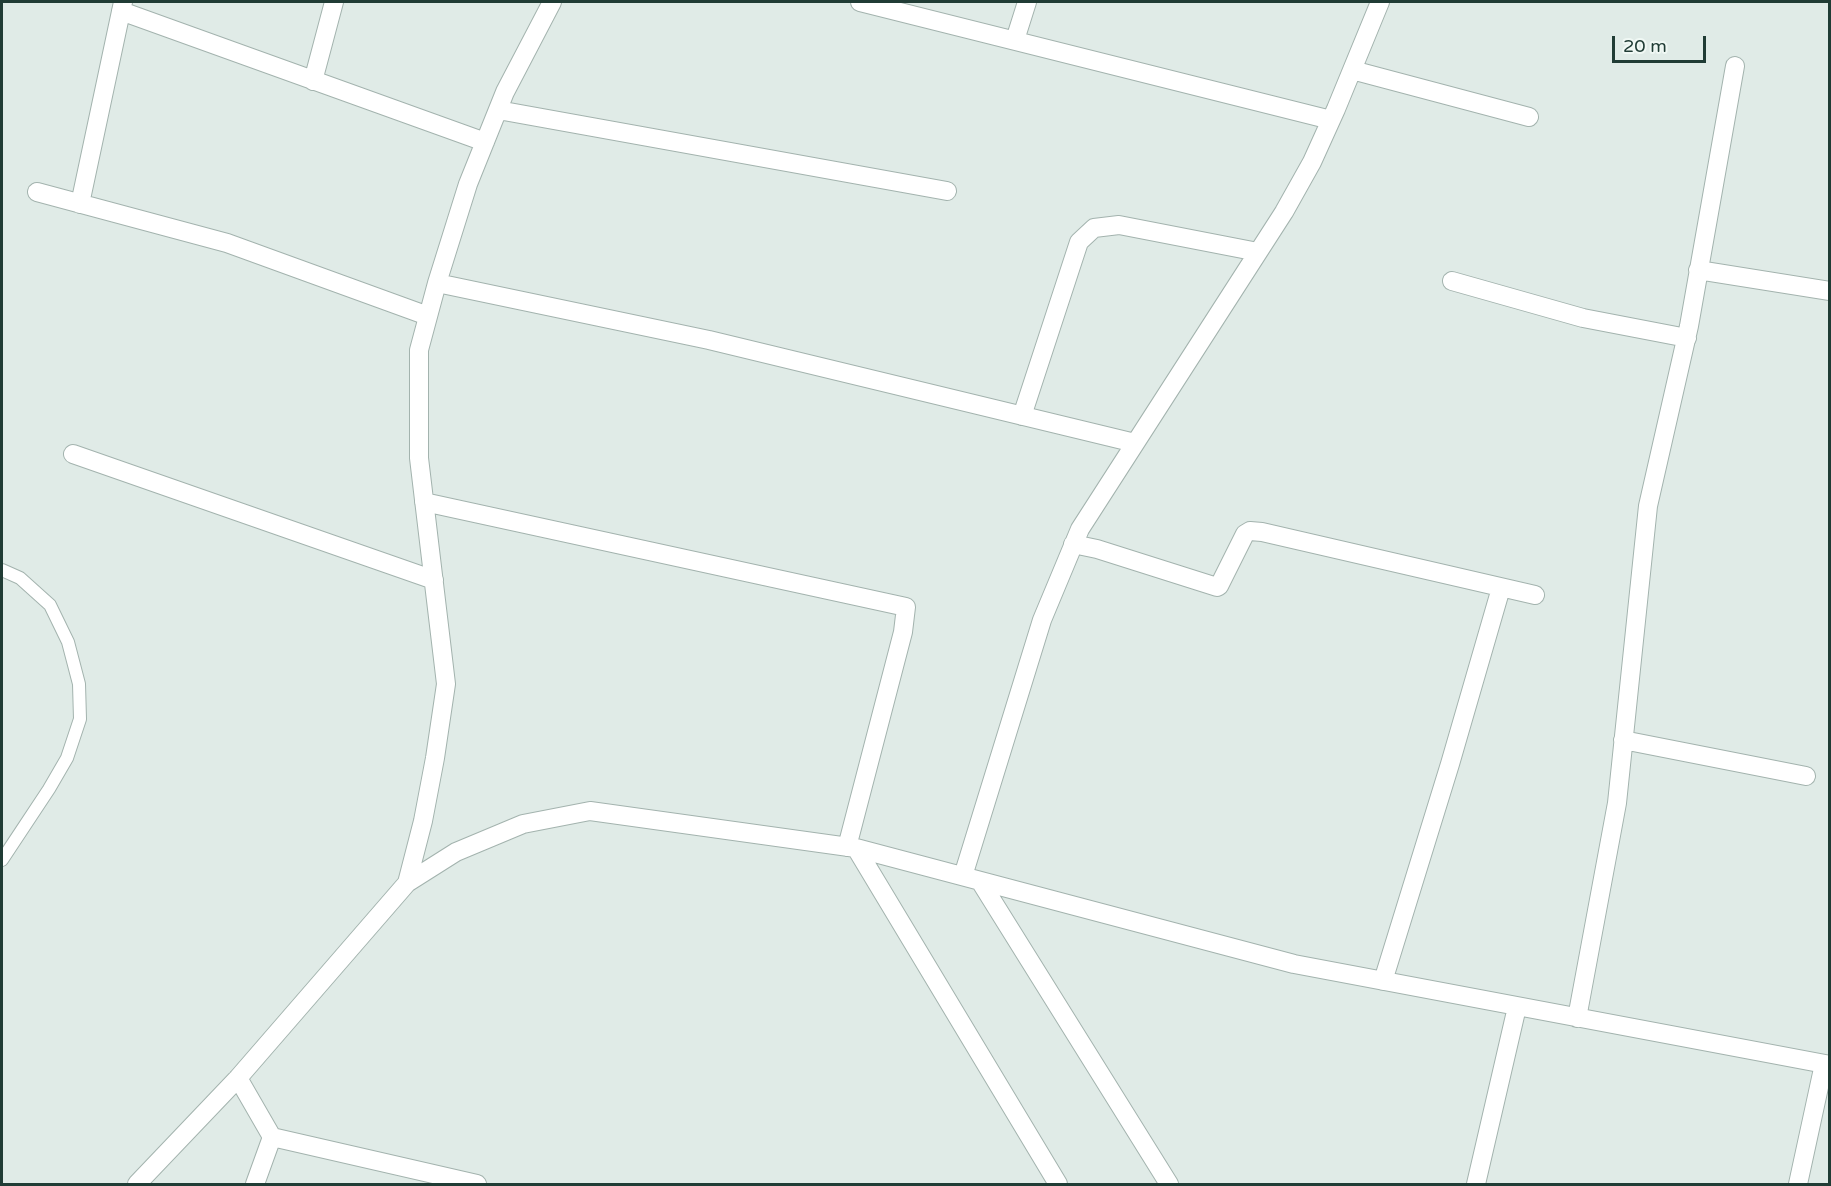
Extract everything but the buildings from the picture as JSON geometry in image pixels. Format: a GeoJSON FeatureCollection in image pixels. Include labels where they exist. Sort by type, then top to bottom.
{"type":"FeatureCollection","features":[{"type":"Feature","properties":{"kind":"street"},"geometry":{"type":"LineString","coordinates":[[314,81],[333,2]]}},
{"type":"Feature","properties":{"kind":"street"},"geometry":{"type":"LineString","coordinates":[[407,883],[423,821],[446,684],[418,458],[418,350],[468,184],[505,92],[552,2]]}},
{"type":"Feature","properties":{"kind":"street"},"geometry":{"type":"LineString","coordinates":[[860,2],[1331,120]]}},
{"type":"Feature","properties":{"kind":"street"},"geometry":{"type":"LineString","coordinates":[[1015,40],[1027,2]]}},
{"type":"Feature","properties":{"kind":"street"},"geometry":{"type":"LineString","coordinates":[[1169,1185],[972,879],[1042,620],[1073,544],[1080,529],[1284,212],[1312,162],[1380,2]]}},
{"type":"Feature","properties":{"kind":"street"},"geometry":{"type":"LineString","coordinates":[[80,204],[122,6],[314,81],[485,142]]}},
{"type":"Feature","properties":{"kind":"street"},"geometry":{"type":"LineString","coordinates":[[1577,1018],[1617,803],[1648,507],[1687,338],[1735,66]]}},
{"type":"Feature","properties":{"kind":"street"},"geometry":{"type":"LineString","coordinates":[[1352,70],[1530,117]]}},
{"type":"Feature","properties":{"kind":"street"},"geometry":{"type":"LineString","coordinates":[[498,110],[946,191]]}},
{"type":"Feature","properties":{"kind":"street"},"geometry":{"type":"LineString","coordinates":[[37,192],[227,243],[428,316]]}},
{"type":"Feature","properties":{"kind":"street"},"geometry":{"type":"LineString","coordinates":[[1022,416],[1079,242],[1094,228],[1119,225],[1258,252]]}},
{"type":"Feature","properties":{"kind":"street"},"geometry":{"type":"LineString","coordinates":[[1698,270],[1830,291]]}},
{"type":"Feature","properties":{"kind":"street"},"geometry":{"type":"LineString","coordinates":[[1452,281],[1583,318],[1687,338]]}},
{"type":"Feature","properties":{"kind":"street"},"geometry":{"type":"LineString","coordinates":[[437,283],[709,340],[1136,443]]}},
{"type":"Feature","properties":{"kind":"street"},"geometry":{"type":"LineString","coordinates":[[74,454],[434,580]]}},
{"type":"Feature","properties":{"kind":"street"},"geometry":{"type":"LineString","coordinates":[[424,502],[901,604],[906,607],[903,632],[851,847],[1058,1185]]}},
{"type":"Feature","properties":{"kind":"street"},"geometry":{"type":"LineString","coordinates":[[1073,544],[1097,549],[1217,587],[1220,586],[1245,534],[1250,531],[1262,532],[1535,595]]}},
{"type":"Feature","properties":{"kind":"street"},"geometry":{"type":"LineString","coordinates":[[1383,981],[1501,588]]}},
{"type":"Feature","properties":{"kind":"street"},"geometry":{"type":"LineString","coordinates":[[1623,740],[1806,776]]}},
{"type":"Feature","properties":{"kind":"street"},"geometry":{"type":"LineString","coordinates":[[137,1185],[238,1078],[407,883],[456,852],[523,824],[590,811],[851,847],[1294,964],[1827,1065],[1798,1185]]}},
{"type":"Feature","properties":{"kind":"street"},"geometry":{"type":"LineString","coordinates":[[1476,1185],[1517,1006]]}},
{"type":"Feature","properties":{"kind":"street"},"geometry":{"type":"LineString","coordinates":[[238,1078],[272,1137],[477,1185]]}},
{"type":"Feature","properties":{"kind":"street"},"geometry":{"type":"LineString","coordinates":[[255,1185],[272,1137]]}},
{"type":"Feature","properties":{"kind":"lane"},"geometry":{"type":"LineString","coordinates":[[2,570],[20,578],[50,605],[68,642],[79,684],[80,719],[67,758],[2,860]]}}]}
